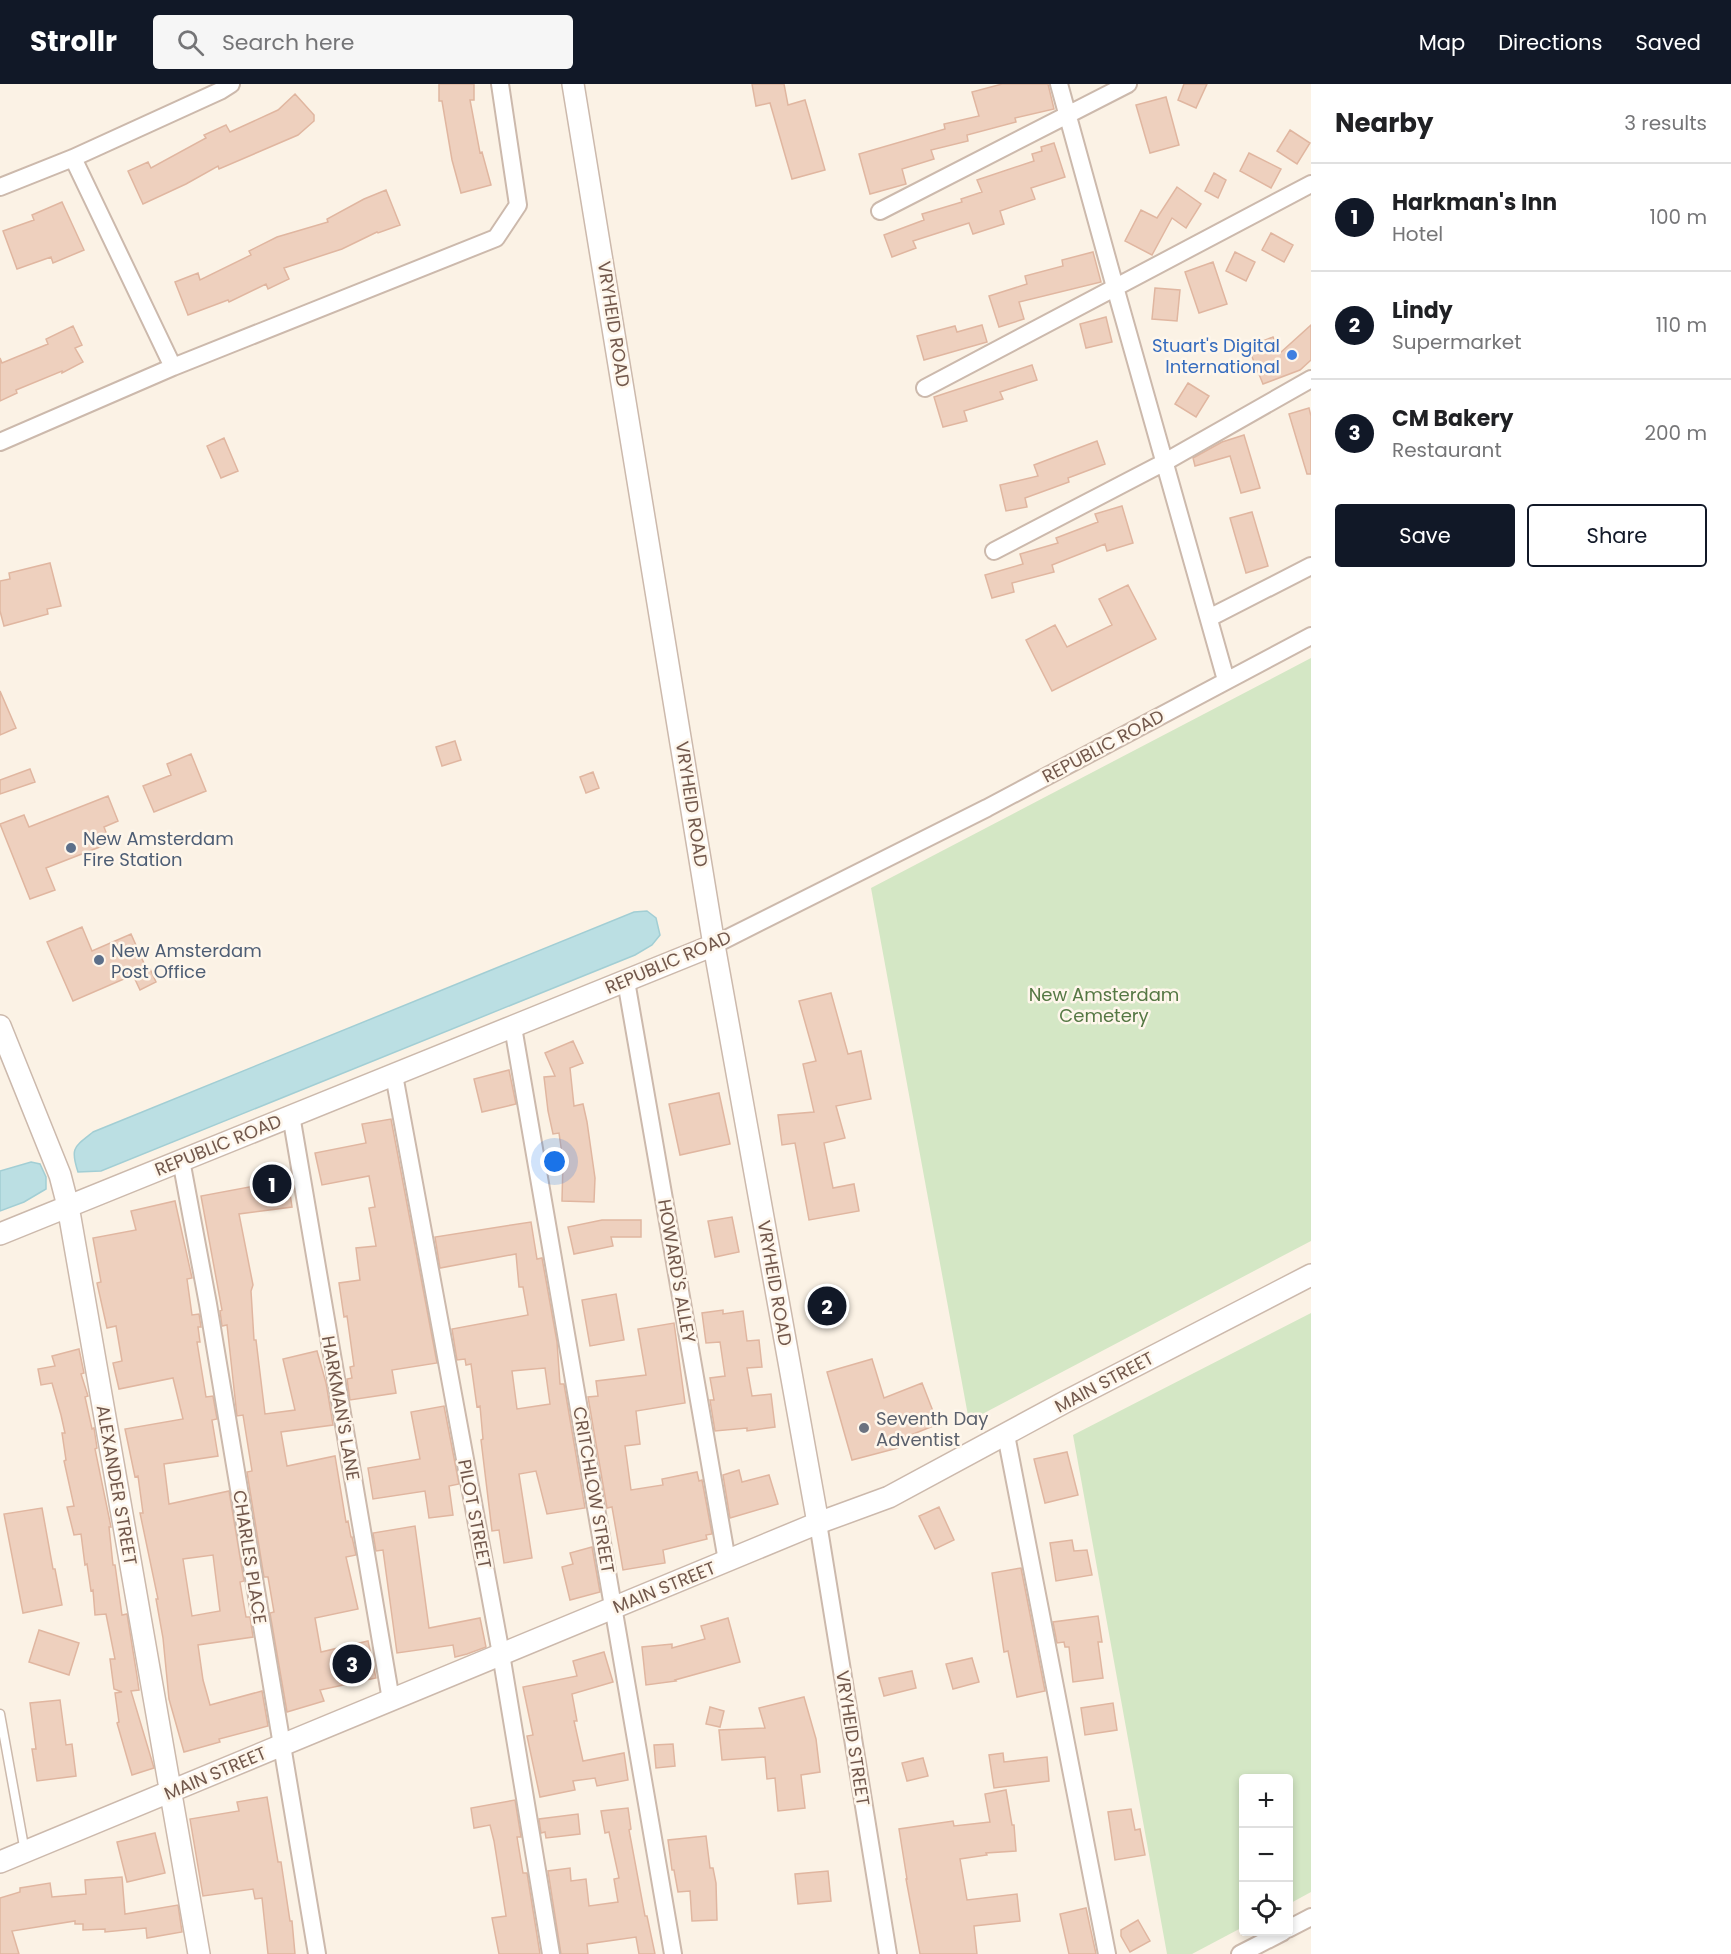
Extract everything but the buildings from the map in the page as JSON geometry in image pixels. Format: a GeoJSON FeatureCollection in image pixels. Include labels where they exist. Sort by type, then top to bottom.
{"type":"FeatureCollection","features":[{"type":"Feature","properties":{"kind":"street"},"geometry":{"type":"LineString","coordinates":[[0,188],[73,158],[231,84]]}},
{"type":"Feature","properties":{"kind":"street"},"geometry":{"type":"LineString","coordinates":[[0,442],[173,367],[496,238],[518,205],[500,84]]}},
{"type":"Feature","properties":{"kind":"street","name":"VRYHEID ROAD"},"geometry":{"type":"LineString","coordinates":[[573,84],[714,945],[818,1523]]}},
{"type":"Feature","properties":{"kind":"street"},"geometry":{"type":"LineString","coordinates":[[1059,84],[1114,287],[1226,680]]}},
{"type":"Feature","properties":{"kind":"street"},"geometry":{"type":"LineString","coordinates":[[880,211],[1128,84]]}},
{"type":"Feature","properties":{"kind":"street"},"geometry":{"type":"LineString","coordinates":[[73,158],[173,367]]}},
{"type":"Feature","properties":{"kind":"street"},"geometry":{"type":"LineString","coordinates":[[924,388],[1311,184]]}},
{"type":"Feature","properties":{"kind":"street"},"geometry":{"type":"LineString","coordinates":[[994,551],[1165,462],[1311,379]]}},
{"type":"Feature","properties":{"kind":"street"},"geometry":{"type":"LineString","coordinates":[[1209,618],[1311,566]]}},
{"type":"Feature","properties":{"kind":"street","name":"REPUBLIC ROAD"},"geometry":{"type":"LineString","coordinates":[[0,1234],[714,945],[987,808],[1311,636]]}},
{"type":"Feature","properties":{"kind":"street","name":"HOWARD'S ALLEY"},"geometry":{"type":"LineString","coordinates":[[626,981],[727,1561]]}},
{"type":"Feature","properties":{"kind":"street","name":"ALEXANDER STREET"},"geometry":{"type":"LineString","coordinates":[[0,1026],[60,1175],[68,1206],[200,1954]]}},
{"type":"Feature","properties":{"kind":"street","name":"CRITCHLOW STREET"},"geometry":{"type":"LineString","coordinates":[[513,1027],[615,1607],[673,1954]]}},
{"type":"Feature","properties":{"kind":"street","name":"PILOT STREET"},"geometry":{"type":"LineString","coordinates":[[394,1075],[501,1654],[551,1954]]}},
{"type":"Feature","properties":{"kind":"street","name":"HARKMAN'S LANE"},"geometry":{"type":"LineString","coordinates":[[291,1115],[391,1700]]}},
{"type":"Feature","properties":{"kind":"street","name":"CHARLES PLACE"},"geometry":{"type":"LineString","coordinates":[[181,1161],[208,1304],[317,1954]]}},
{"type":"Feature","properties":{"kind":"street","name":"MAIN STREET"},"geometry":{"type":"LineString","coordinates":[[0,1862],[818,1523],[890,1497],[1311,1275]]}},
{"type":"Feature","properties":{"kind":"street"},"geometry":{"type":"LineString","coordinates":[[1006,1435],[1107,1954]]}},
{"type":"Feature","properties":{"kind":"street","name":"VRYHEID STREET"},"geometry":{"type":"LineString","coordinates":[[818,1523],[888,1954]]}},
{"type":"Feature","properties":{"kind":"street"},"geometry":{"type":"LineString","coordinates":[[1293,1926],[1311,1917]]}},
{"type":"Feature","properties":{"kind":"street"},"geometry":{"type":"LineString","coordinates":[[1240,1954],[1275,1936]]}},
{"type":"Feature","properties":{"kind":"lane"},"geometry":{"type":"LineString","coordinates":[[0,1714],[25,1852]]}},
{"type":"Feature","properties":{"kind":"green space","name":"New Amsterdam Cemetery"},"geometry":{"type":"Polygon","coordinates":[[[1311,658],[1311,1241],[969,1421],[871,888],[1311,658]]]}},
{"type":"Feature","properties":{"kind":"green space"},"geometry":{"type":"Polygon","coordinates":[[[1311,1313],[1311,1892],[1293,1902],[1293,1774],[1239,1774],[1239,1929],[1192,1954],[1167,1954],[1073,1435],[1311,1313]]]}},
{"type":"Feature","properties":{"kind":"water"},"geometry":{"type":"Polygon","coordinates":[[[647,911],[656,918],[660,935],[652,945],[635,955],[101,1171],[78,1172],[74,1158],[75,1149],[93,1132],[634,912],[647,911]]]}},
{"type":"Feature","properties":{"kind":"water"},"geometry":{"type":"Polygon","coordinates":[[[31,1162],[40,1164],[46,1177],[46,1189],[24,1202],[0,1211],[0,1171],[31,1162]]]}},
{"type":"Feature","properties":{"kind":"place","name":"Stuart's Digital International"},"geometry":{"type":"Point","coordinates":[1292,355]}},
{"type":"Feature","properties":{"kind":"place","name":"New Amsterdam Fire Station"},"geometry":{"type":"Point","coordinates":[71,848]}},
{"type":"Feature","properties":{"kind":"place","name":"New Amsterdam Post Office"},"geometry":{"type":"Point","coordinates":[99,960]}},
{"type":"Feature","properties":{"kind":"place","name":"Harkman's Inn"},"geometry":{"type":"Point","coordinates":[272,1184]}},
{"type":"Feature","properties":{"kind":"place","name":"Lindy"},"geometry":{"type":"Point","coordinates":[827,1306]}},
{"type":"Feature","properties":{"kind":"place","name":"Seventh Day Adventist"},"geometry":{"type":"Point","coordinates":[864,1428]}},
{"type":"Feature","properties":{"kind":"place","name":"CM Bakery"},"geometry":{"type":"Point","coordinates":[352,1664]}}]}
